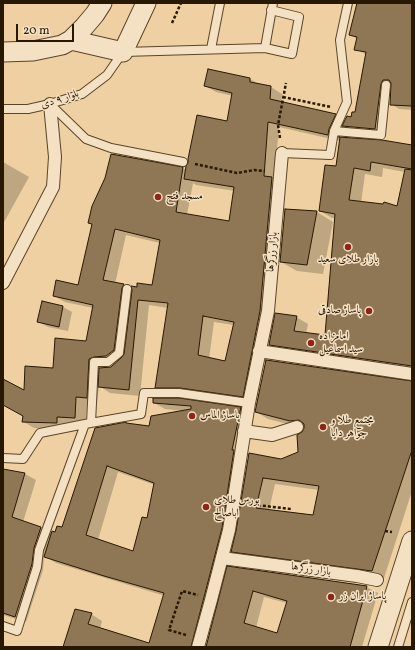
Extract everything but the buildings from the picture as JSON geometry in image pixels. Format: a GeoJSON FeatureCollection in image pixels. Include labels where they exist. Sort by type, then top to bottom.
{"type":"FeatureCollection","features":[{"type":"Feature","properties":{"kind":"street"},"geometry":{"type":"LineString","coordinates":[[3,52],[33,51],[62,45],[71,40],[95,14],[102,3]]}},
{"type":"Feature","properties":{"kind":"street"},"geometry":{"type":"LineString","coordinates":[[71,40],[123,52],[146,3]]}},
{"type":"Feature","properties":{"kind":"street"},"geometry":{"type":"LineString","coordinates":[[3,283],[53,186],[56,157],[50,104]]}},
{"type":"Feature","properties":{"kind":"street","name":"بازار زرگرها"},"geometry":{"type":"LineString","coordinates":[[199,643],[229,530],[248,403],[258,351],[268,311],[282,153]]}},
{"type":"Feature","properties":{"kind":"street"},"geometry":{"type":"LineString","coordinates":[[258,351],[412,374]]}},
{"type":"Feature","properties":{"kind":"street"},"geometry":{"type":"LineString","coordinates":[[244,431],[272,435],[297,428]]}},
{"type":"Feature","properties":{"kind":"street"},"geometry":{"type":"LineString","coordinates":[[378,647],[406,577],[412,540]]}},
{"type":"Feature","properties":{"kind":"street","name":"بازار زرگرها"},"geometry":{"type":"LineString","coordinates":[[222,558],[377,580]]}},
{"type":"Feature","properties":{"kind":"lane"},"geometry":{"type":"LineString","coordinates":[[211,49],[220,3]]}},
{"type":"Feature","properties":{"kind":"lane"},"geometry":{"type":"LineString","coordinates":[[282,153],[330,155],[334,131],[347,102],[340,40],[348,3]]}},
{"type":"Feature","properties":{"kind":"lane"},"geometry":{"type":"LineString","coordinates":[[123,52],[265,48],[292,54],[299,17],[272,6],[265,48]]}},
{"type":"Feature","properties":{"kind":"lane","name":"بلوار ۹ دی"},"geometry":{"type":"LineString","coordinates":[[3,109],[28,109],[82,94],[107,75],[123,52]]}},
{"type":"Feature","properties":{"kind":"lane"},"geometry":{"type":"LineString","coordinates":[[334,131],[380,135],[386,85]]}},
{"type":"Feature","properties":{"kind":"lane"},"geometry":{"type":"LineString","coordinates":[[50,104],[86,139],[111,148],[183,162]]}},
{"type":"Feature","properties":{"kind":"lane"},"geometry":{"type":"LineString","coordinates":[[3,626],[17,630],[38,567],[39,550],[88,424],[94,362],[108,362],[119,353],[127,289]]}},
{"type":"Feature","properties":{"kind":"lane"},"geometry":{"type":"LineString","coordinates":[[3,458],[23,459],[40,433],[140,414],[144,393],[179,393],[248,403]]}},
{"type":"Feature","properties":{"kind":"lane"},"geometry":{"type":"LineString","coordinates":[[398,647],[412,602]]}},
{"type":"Feature","properties":{"kind":"path"},"geometry":{"type":"LineString","coordinates":[[172,23],[180,3]]}},
{"type":"Feature","properties":{"kind":"path"},"geometry":{"type":"LineString","coordinates":[[282,153],[278,124],[286,83]]}},
{"type":"Feature","properties":{"kind":"path"},"geometry":{"type":"LineString","coordinates":[[283,97],[344,109]]}},
{"type":"Feature","properties":{"kind":"path"},"geometry":{"type":"LineString","coordinates":[[183,162],[237,173],[254,170],[281,172]]}},
{"type":"Feature","properties":{"kind":"path"},"geometry":{"type":"LineString","coordinates":[[233,502],[291,509]]}},
{"type":"Feature","properties":{"kind":"path"},"geometry":{"type":"LineString","coordinates":[[386,532],[392,532]]}},
{"type":"Feature","properties":{"kind":"path"},"geometry":{"type":"LineString","coordinates":[[199,643],[170,630],[182,590],[211,600]]}},
{"type":"Feature","properties":{"kind":"place","name":"مسجد فتح"},"geometry":{"type":"Point","coordinates":[158,197]}},
{"type":"Feature","properties":{"kind":"place","name":"بازار طلای سعید"},"geometry":{"type":"Point","coordinates":[348,247]}},
{"type":"Feature","properties":{"kind":"place","name":"پاساژ صادقی"},"geometry":{"type":"Point","coordinates":[369,311]}},
{"type":"Feature","properties":{"kind":"place","name":"امامزاده سید اسماعیل"},"geometry":{"type":"Point","coordinates":[311,343]}},
{"type":"Feature","properties":{"kind":"place","name":"پاساژ الماس"},"geometry":{"type":"Point","coordinates":[192,416]}},
{"type":"Feature","properties":{"kind":"place","name":"مجتمع طلا و جواهر دایا"},"geometry":{"type":"Point","coordinates":[323,427]}},
{"type":"Feature","properties":{"kind":"place","name":"بورس طلای اباصالح"},"geometry":{"type":"Point","coordinates":[206,507]}},
{"type":"Feature","properties":{"kind":"place","name":"پاساژ ایران زر"},"geometry":{"type":"Point","coordinates":[331,597]}}]}
